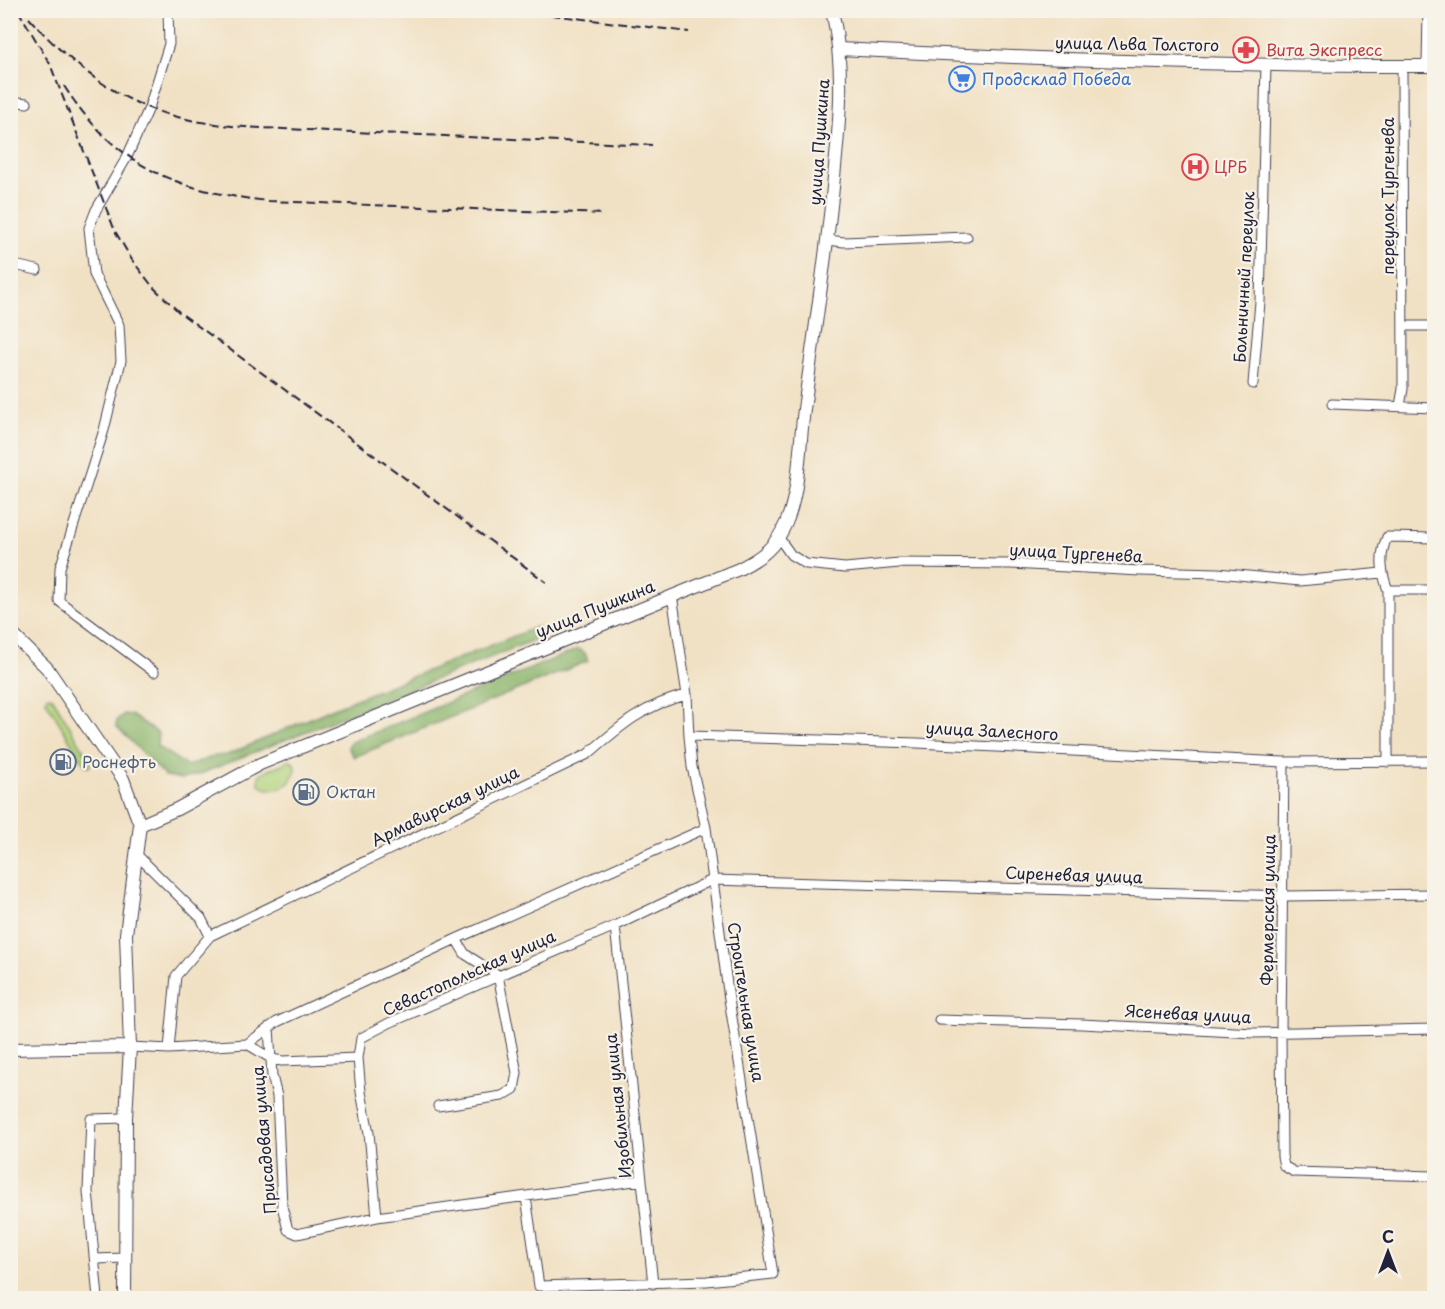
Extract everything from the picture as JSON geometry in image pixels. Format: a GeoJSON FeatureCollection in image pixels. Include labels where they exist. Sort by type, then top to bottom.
{"type":"FeatureCollection","features":[{"type":"Feature","properties":{"kind":"main road","name":"улица Пушкина"},"geometry":{"type":"LineString","coordinates":[[140,825],[177,809],[260,764],[739,569],[762,557],[779,538],[794,496],[804,406],[828,240],[842,99],[839,49],[832,10]]}},
{"type":"Feature","properties":{"kind":"main road","name":"улица Льва Толстого"},"geometry":{"type":"LineString","coordinates":[[839,49],[1018,58],[1431,66]]}},
{"type":"Feature","properties":{"kind":"main road"},"geometry":{"type":"LineString","coordinates":[[10,632],[47,668],[123,779],[140,825],[138,856],[132,879],[126,934],[130,1047],[126,1118],[125,1299]]}},
{"type":"Feature","properties":{"kind":"main road"},"geometry":{"type":"LineString","coordinates":[[10,1049],[130,1047]]}},
{"type":"Feature","properties":{"kind":"street"},"geometry":{"type":"LineString","coordinates":[[154,672],[59,601],[60,568],[101,440],[121,361],[119,325],[94,274],[89,228],[96,210],[127,157],[148,108],[169,44],[168,10]]}},
{"type":"Feature","properties":{"kind":"street"},"geometry":{"type":"LineString","coordinates":[[1428,10],[1431,66]]}},
{"type":"Feature","properties":{"kind":"street","name":"Больничный переулок"},"geometry":{"type":"LineString","coordinates":[[1253,384],[1260,302],[1266,64]]}},
{"type":"Feature","properties":{"kind":"street","name":"переулок Тургенева"},"geometry":{"type":"LineString","coordinates":[[1400,406],[1403,390],[1402,66]]}},
{"type":"Feature","properties":{"kind":"street"},"geometry":{"type":"LineString","coordinates":[[10,101],[27,103]]}},
{"type":"Feature","properties":{"kind":"street"},"geometry":{"type":"LineString","coordinates":[[828,240],[844,242],[968,237]]}},
{"type":"Feature","properties":{"kind":"street"},"geometry":{"type":"LineString","coordinates":[[10,264],[37,270]]}},
{"type":"Feature","properties":{"kind":"street"},"geometry":{"type":"LineString","coordinates":[[1403,326],[1434,326]]}},
{"type":"Feature","properties":{"kind":"street"},"geometry":{"type":"LineString","coordinates":[[1332,404],[1434,408]]}},
{"type":"Feature","properties":{"kind":"street"},"geometry":{"type":"LineString","coordinates":[[1388,762],[1388,590],[1382,573],[1382,550],[1387,537],[1434,538]]}},
{"type":"Feature","properties":{"kind":"street","name":"улица Тургенева"},"geometry":{"type":"LineString","coordinates":[[779,538],[791,555],[806,564],[845,568],[899,563],[1011,564],[1140,572],[1218,573],[1300,581],[1382,573]]}},
{"type":"Feature","properties":{"kind":"street"},"geometry":{"type":"LineString","coordinates":[[1388,590],[1434,590]]}},
{"type":"Feature","properties":{"kind":"street"},"geometry":{"type":"LineString","coordinates":[[672,595],[687,695],[689,736]]}},
{"type":"Feature","properties":{"kind":"street","name":"Армавирская улица"},"geometry":{"type":"LineString","coordinates":[[169,1049],[176,976],[210,936],[588,754],[632,717],[672,698],[687,695]]}},
{"type":"Feature","properties":{"kind":"street","name":"улица Залесного"},"geometry":{"type":"LineString","coordinates":[[689,736],[917,742],[1284,762],[1434,761]]}},
{"type":"Feature","properties":{"kind":"street","name":"Строительная улица"},"geometry":{"type":"LineString","coordinates":[[653,1284],[773,1274],[729,999],[706,828],[692,767],[689,736]]}},
{"type":"Feature","properties":{"kind":"street","name":"Фермерская улица"},"geometry":{"type":"LineString","coordinates":[[1284,762],[1281,1032],[1284,1166],[1294,1172],[1434,1176]]}},
{"type":"Feature","properties":{"kind":"street"},"geometry":{"type":"LineString","coordinates":[[130,1047],[169,1049],[248,1044],[277,1022],[456,939],[706,828]]}},
{"type":"Feature","properties":{"kind":"street"},"geometry":{"type":"LineString","coordinates":[[138,856],[201,918],[210,936]]}},
{"type":"Feature","properties":{"kind":"street","name":"Сиреневая улица"},"geometry":{"type":"LineString","coordinates":[[712,880],[1284,896],[1434,894]]}},
{"type":"Feature","properties":{"kind":"street","name":"Севастопольская улица"},"geometry":{"type":"LineString","coordinates":[[358,1058],[361,1038],[389,1023],[615,926],[712,880]]}},
{"type":"Feature","properties":{"kind":"street","name":"Изобильная улица"},"geometry":{"type":"LineString","coordinates":[[615,926],[653,1284]]}},
{"type":"Feature","properties":{"kind":"street"},"geometry":{"type":"LineString","coordinates":[[438,1106],[502,1096],[514,1089],[517,1073],[498,975],[465,954],[456,939]]}},
{"type":"Feature","properties":{"kind":"street","name":"Ясеневая улица"},"geometry":{"type":"LineString","coordinates":[[939,1020],[1281,1032],[1434,1029]]}},
{"type":"Feature","properties":{"kind":"street","name":"Присадовая улица"},"geometry":{"type":"LineString","coordinates":[[269,1028],[272,1076],[277,1096],[282,1206],[288,1230],[297,1234],[377,1217],[641,1180]]}},
{"type":"Feature","properties":{"kind":"street"},"geometry":{"type":"LineString","coordinates":[[248,1044],[272,1059],[282,1061],[358,1058],[361,1092],[369,1133],[377,1217]]}},
{"type":"Feature","properties":{"kind":"street"},"geometry":{"type":"LineString","coordinates":[[98,1299],[88,1191],[91,1119],[126,1118]]}},
{"type":"Feature","properties":{"kind":"street"},"geometry":{"type":"LineString","coordinates":[[526,1197],[538,1286],[653,1284]]}},
{"type":"Feature","properties":{"kind":"street"},"geometry":{"type":"LineString","coordinates":[[95,1259],[126,1258]]}},
{"type":"Feature","properties":{"kind":"green space"},"geometry":{"type":"Polygon","coordinates":[[[537,627],[542,634],[539,638],[200,774],[182,779],[165,776],[116,726],[117,720],[124,714],[131,715],[158,733],[157,746],[187,766],[215,756],[227,755],[336,707],[537,627]]]}},
{"type":"Feature","properties":{"kind":"green space"},"geometry":{"type":"Polygon","coordinates":[[[578,649],[585,653],[588,661],[354,757],[348,748],[349,743],[578,649]]]}},
{"type":"Feature","properties":{"kind":"green space"},"geometry":{"type":"Polygon","coordinates":[[[48,696],[52,697],[91,762],[90,766],[85,765],[46,701],[48,696]]]}},
{"type":"Feature","properties":{"kind":"green space"},"geometry":{"type":"Polygon","coordinates":[[[289,761],[293,762],[296,770],[289,783],[274,790],[266,789],[259,784],[261,773],[289,761]]]}},
{"type":"Feature","properties":{"kind":"railway"},"geometry":{"type":"LineString","coordinates":[[18,10],[50,64],[115,231],[132,260],[153,287],[179,312],[546,582]]}},
{"type":"Feature","properties":{"kind":"railway"},"geometry":{"type":"LineString","coordinates":[[511,10],[689,32]]}},
{"type":"Feature","properties":{"kind":"railway"},"geometry":{"type":"LineString","coordinates":[[29,18],[69,58],[99,81],[149,108],[190,120],[261,128],[652,145]]}},
{"type":"Feature","properties":{"kind":"railway"},"geometry":{"type":"LineString","coordinates":[[64,86],[84,114],[127,155],[151,170],[204,190],[268,201],[603,214]]}},
{"type":"Feature","properties":{"kind":"place","name":"Вита Экспресс"},"geometry":{"type":"Point","coordinates":[1246,50]}},
{"type":"Feature","properties":{"kind":"place","name":"Продсклад Победа"},"geometry":{"type":"Point","coordinates":[962,79]}},
{"type":"Feature","properties":{"kind":"place","name":"ЦРБ"},"geometry":{"type":"Point","coordinates":[1195,167]}},
{"type":"Feature","properties":{"kind":"place","name":"Роснефть"},"geometry":{"type":"Point","coordinates":[63,762]}},
{"type":"Feature","properties":{"kind":"place","name":"Октан"},"geometry":{"type":"Point","coordinates":[306,792]}}]}
